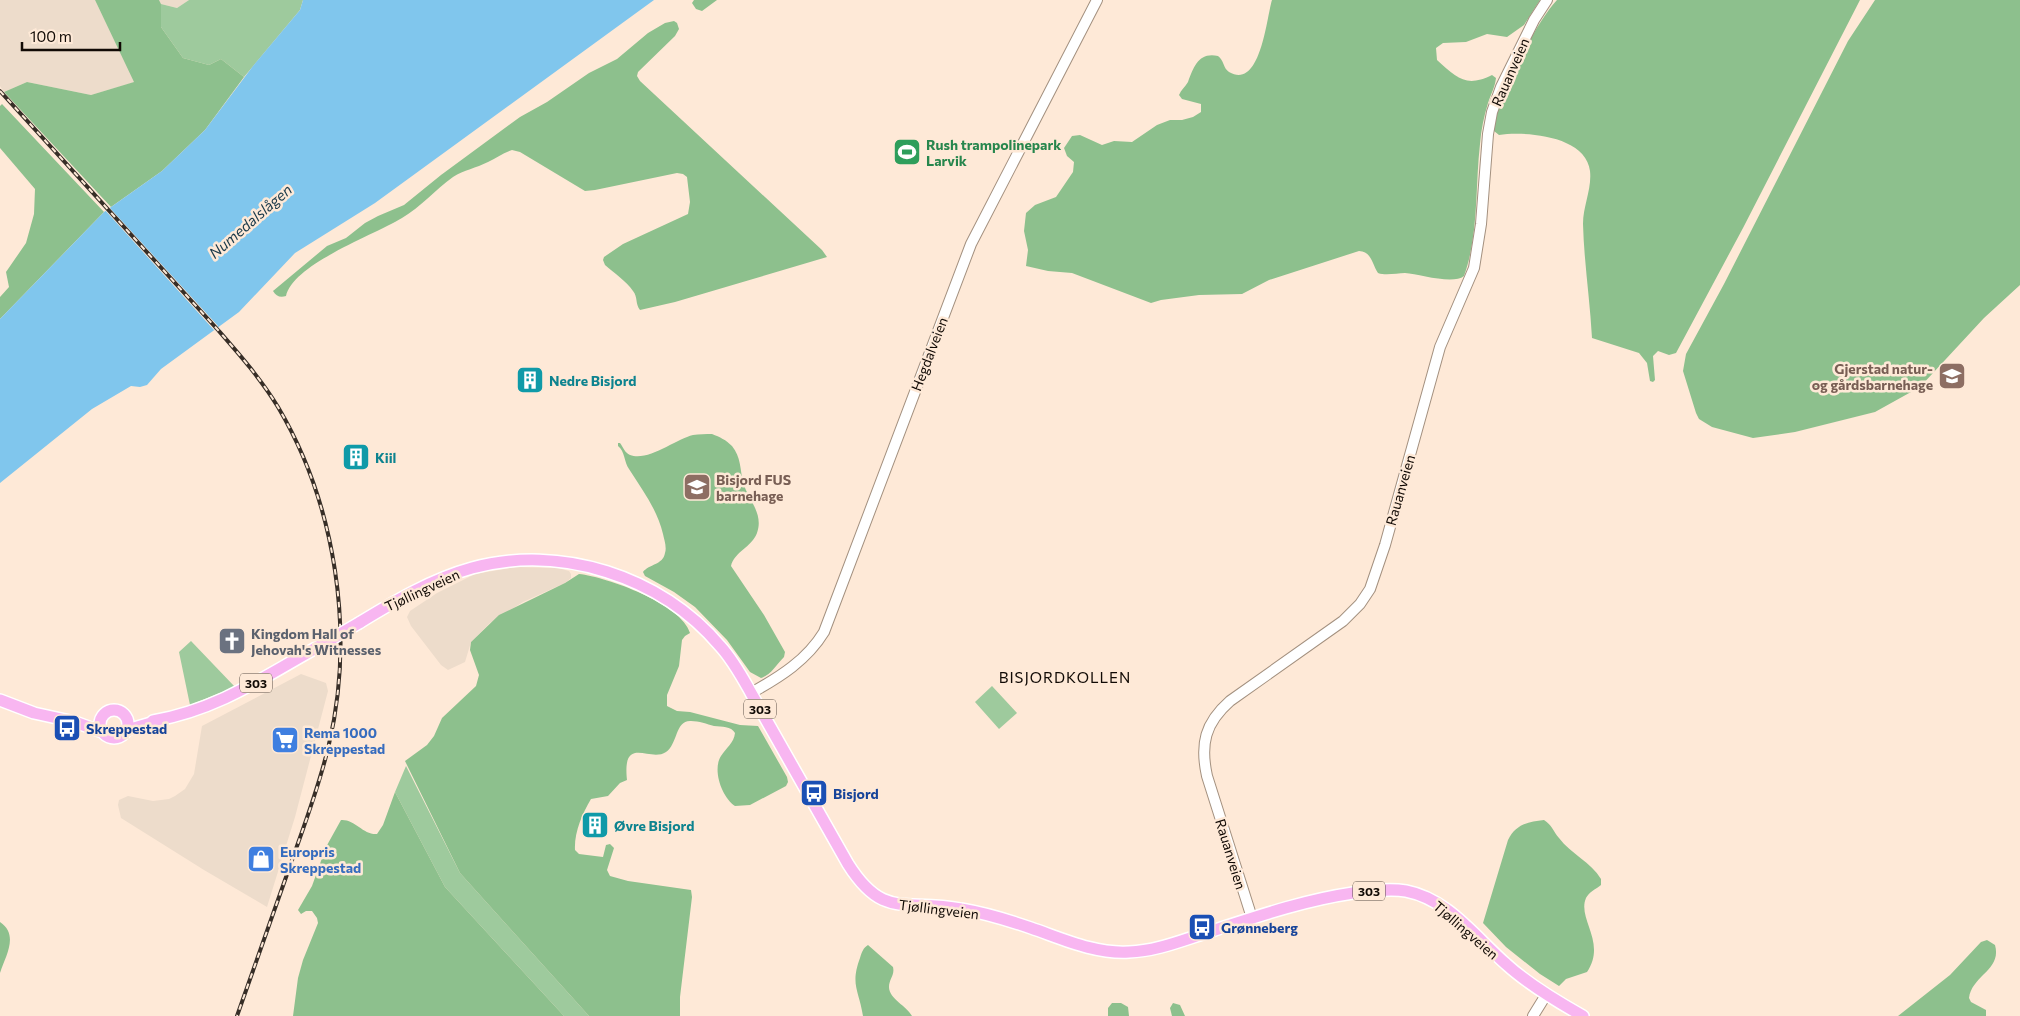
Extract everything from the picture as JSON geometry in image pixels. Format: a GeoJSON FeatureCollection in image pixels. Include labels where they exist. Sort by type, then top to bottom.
{"type":"FeatureCollection","features":[{"type":"Feature","properties":{"kind":"main road","name":"Hegdalveien"},"geometry":{"type":"LineString","coordinates":[[751,693],[785,673],[803,658],[818,643],[824,632],[969,248],[1097,0]]}},
{"type":"Feature","properties":{"kind":"main road","name":"Rauanveien"},"geometry":{"type":"LineString","coordinates":[[1252,918],[1207,776],[1203,754],[1208,729],[1215,716],[1230,700],[1343,621],[1360,604],[1370,589],[1385,545],[1440,347],[1474,268],[1481,224],[1488,134],[1492,112],[1501,87],[1530,28],[1548,0]]}},
{"type":"Feature","properties":{"kind":"main road","name":"Tjøllingveien"},"geometry":{"type":"LineString","coordinates":[[153,721],[182,714],[231,696],[420,588],[471,568],[496,562],[523,560],[575,563],[593,567],[634,582],[664,598],[686,613],[720,645],[751,693],[848,864],[867,890],[881,900],[898,904],[959,908],[1010,921],[1096,950],[1120,952],[1155,948],[1297,904],[1344,894],[1392,890],[1419,894],[1431,899],[1450,912],[1506,964],[1546,995],[1583,1016]]}},
{"type":"Feature","properties":{"kind":"main road","name":"303"},"geometry":{"type":"LineString","coordinates":[[0,700],[34,713],[75,722],[102,732],[108,737],[116,738],[122,736],[127,730],[153,721]]}},
{"type":"Feature","properties":{"kind":"main road","name":"303"},"geometry":{"type":"LineString","coordinates":[[75,722],[103,715],[113,710],[124,715],[153,721]]}},
{"type":"Feature","properties":{"kind":"main road"},"geometry":{"type":"LineString","coordinates":[[102,732],[100,724],[103,715]]}},
{"type":"Feature","properties":{"kind":"main road"},"geometry":{"type":"LineString","coordinates":[[124,715],[128,723],[127,730]]}},
{"type":"Feature","properties":{"kind":"main road"},"geometry":{"type":"LineString","coordinates":[[1533,1016],[1546,995]]}},
{"type":"Feature","properties":{"kind":"shaded area"},"geometry":{"type":"Polygon","coordinates":[[[0,0],[95,0],[135,82],[91,95],[27,82],[4,92],[0,86],[0,0]]]}},
{"type":"Feature","properties":{"kind":"shaded area"},"geometry":{"type":"Polygon","coordinates":[[[159,0],[189,0],[177,8],[161,4],[159,0]]]}},
{"type":"Feature","properties":{"kind":"shaded area"},"geometry":{"type":"Polygon","coordinates":[[[516,567],[558,568],[569,571],[571,578],[565,583],[523,602],[490,623],[471,642],[465,662],[448,670],[441,665],[411,626],[407,617],[410,611],[437,593],[475,574],[516,567]]]}},
{"type":"Feature","properties":{"kind":"shaded area"},"geometry":{"type":"Polygon","coordinates":[[[301,674],[326,683],[328,691],[295,817],[267,907],[121,818],[118,805],[119,800],[128,796],[153,801],[169,799],[185,789],[194,774],[202,726],[301,674]]]}},
{"type":"Feature","properties":{"kind":"green space"},"geometry":{"type":"Polygon","coordinates":[[[95,0],[159,0],[161,4],[161,27],[183,58],[209,65],[221,59],[244,77],[205,130],[162,171],[111,207],[4,92],[27,82],[91,95],[134,82],[95,0]]]}},
{"type":"Feature","properties":{"kind":"green space"},"geometry":{"type":"Polygon","coordinates":[[[189,0],[303,0],[300,10],[244,77],[221,59],[209,65],[183,58],[161,27],[161,4],[177,8],[189,0]]]}},
{"type":"Feature","properties":{"kind":"green space"},"geometry":{"type":"Polygon","coordinates":[[[694,0],[717,0],[702,11],[696,9],[692,3],[694,0]]]}},
{"type":"Feature","properties":{"kind":"green space"},"geometry":{"type":"Polygon","coordinates":[[[1272,0],[1540,0],[1524,25],[1507,37],[1487,34],[1466,42],[1443,43],[1436,48],[1437,60],[1450,72],[1462,79],[1475,81],[1492,75],[1496,78],[1482,128],[1472,244],[1464,276],[1444,279],[1405,273],[1381,274],[1378,273],[1369,256],[1359,251],[1269,280],[1242,294],[1199,295],[1151,303],[1072,273],[1048,271],[1026,266],[1028,250],[1024,231],[1026,213],[1035,205],[1056,197],[1073,172],[1074,162],[1067,156],[1064,148],[1072,136],[1080,135],[1102,145],[1114,141],[1132,142],[1157,125],[1170,120],[1182,120],[1193,117],[1201,112],[1201,104],[1182,99],[1179,95],[1188,82],[1198,61],[1206,56],[1218,56],[1229,72],[1240,75],[1249,71],[1261,49],[1272,0]]]}},
{"type":"Feature","properties":{"kind":"green space"},"geometry":{"type":"Polygon","coordinates":[[[1557,0],[1860,0],[1743,228],[1676,353],[1669,355],[1658,351],[1653,356],[1655,380],[1653,382],[1650,381],[1647,363],[1639,353],[1592,338],[1583,224],[1590,178],[1586,159],[1578,150],[1567,143],[1553,138],[1524,134],[1499,135],[1494,131],[1501,101],[1518,62],[1538,26],[1557,0]]]}},
{"type":"Feature","properties":{"kind":"green space"},"geometry":{"type":"Polygon","coordinates":[[[1875,0],[2020,0],[2020,285],[1984,318],[1920,387],[1875,412],[1795,432],[1753,438],[1712,427],[1699,419],[1696,413],[1683,371],[1686,354],[1724,284],[1848,41],[1875,0]]]}},
{"type":"Feature","properties":{"kind":"green space"},"geometry":{"type":"Polygon","coordinates":[[[674,21],[679,29],[675,36],[638,72],[637,76],[640,81],[822,250],[827,257],[675,302],[640,310],[633,291],[605,265],[604,257],[623,244],[688,214],[690,202],[687,177],[677,173],[585,191],[520,152],[512,150],[453,177],[402,218],[318,262],[292,284],[286,296],[282,297],[275,294],[273,291],[327,246],[346,238],[365,223],[378,216],[404,205],[441,175],[520,117],[547,102],[589,73],[617,59],[648,33],[665,23],[674,21]]]}},
{"type":"Feature","properties":{"kind":"green space"},"geometry":{"type":"Polygon","coordinates":[[[2,104],[104,212],[0,319],[0,297],[9,287],[6,272],[26,243],[34,214],[35,189],[0,148],[0,106],[2,104]]]}},
{"type":"Feature","properties":{"kind":"green space"},"geometry":{"type":"Polygon","coordinates":[[[712,434],[725,440],[735,450],[739,459],[745,489],[758,519],[759,526],[755,538],[736,557],[731,566],[764,615],[785,652],[784,657],[774,669],[761,678],[750,672],[727,640],[695,607],[674,592],[645,576],[643,572],[662,560],[666,551],[665,543],[653,508],[627,466],[618,443],[628,454],[637,456],[653,453],[686,437],[712,434]]]}},
{"type":"Feature","properties":{"kind":"green space"},"geometry":{"type":"Polygon","coordinates":[[[579,574],[607,580],[642,594],[659,602],[684,622],[690,633],[682,640],[679,666],[667,695],[667,706],[677,711],[690,712],[740,725],[758,726],[787,777],[788,782],[786,786],[750,805],[735,806],[722,790],[718,776],[718,762],[731,743],[735,733],[726,727],[691,721],[682,724],[673,744],[666,752],[652,755],[633,754],[629,758],[627,766],[627,780],[620,783],[608,796],[591,799],[582,817],[577,830],[575,850],[579,854],[603,857],[606,845],[610,844],[614,848],[607,870],[610,876],[628,881],[691,890],[692,897],[680,997],[680,1016],[589,1016],[460,873],[405,761],[427,745],[434,736],[442,718],[476,686],[479,675],[470,650],[471,642],[499,615],[565,583],[579,574]]]}},
{"type":"Feature","properties":{"kind":"green space"},"geometry":{"type":"Polygon","coordinates":[[[191,641],[235,687],[190,705],[179,652],[191,641]]]}},
{"type":"Feature","properties":{"kind":"green space"},"geometry":{"type":"Polygon","coordinates":[[[992,686],[1017,713],[999,729],[975,702],[992,686]]]}},
{"type":"Feature","properties":{"kind":"green space"},"geometry":{"type":"Polygon","coordinates":[[[406,766],[460,873],[589,1016],[564,1016],[445,887],[395,792],[406,766]]]}},
{"type":"Feature","properties":{"kind":"green space"},"geometry":{"type":"Polygon","coordinates":[[[395,792],[445,887],[564,1016],[293,1016],[298,978],[318,923],[312,911],[306,911],[301,914],[298,910],[312,886],[326,847],[341,820],[351,822],[372,834],[377,834],[383,825],[395,792]]]}},
{"type":"Feature","properties":{"kind":"green space"},"geometry":{"type":"Polygon","coordinates":[[[1544,820],[1551,826],[1564,844],[1592,868],[1601,879],[1601,885],[1587,896],[1584,906],[1593,941],[1592,961],[1587,972],[1566,979],[1559,986],[1540,974],[1506,947],[1483,923],[1508,840],[1519,827],[1544,820]]]}},
{"type":"Feature","properties":{"kind":"green space"},"geometry":{"type":"Polygon","coordinates":[[[0,922],[6,927],[10,939],[8,952],[0,973],[0,922]]]}},
{"type":"Feature","properties":{"kind":"green space"},"geometry":{"type":"Polygon","coordinates":[[[1987,940],[1995,945],[1996,954],[1994,961],[1991,967],[1975,984],[1969,998],[1971,1002],[1986,1010],[1986,1016],[1898,1016],[1950,975],[1981,942],[1987,940]]]}},
{"type":"Feature","properties":{"kind":"green space"},"geometry":{"type":"Polygon","coordinates":[[[868,945],[893,967],[889,984],[890,991],[895,999],[912,1016],[863,1016],[856,987],[856,975],[862,952],[868,945]]]}},
{"type":"Feature","properties":{"kind":"green space"},"geometry":{"type":"Polygon","coordinates":[[[1112,1003],[1121,1003],[1128,1007],[1129,1016],[1108,1016],[1108,1008],[1112,1003]]]}},
{"type":"Feature","properties":{"kind":"green space"},"geometry":{"type":"Polygon","coordinates":[[[1173,1003],[1180,1005],[1185,1016],[1172,1016],[1170,1008],[1173,1003]]]}},
{"type":"Feature","properties":{"kind":"water","name":"Numedalslågen"},"geometry":{"type":"Polygon","coordinates":[[[303,0],[654,0],[375,203],[295,253],[239,312],[161,369],[147,385],[140,387],[131,386],[92,409],[0,483],[0,319],[104,212],[162,171],[205,130],[253,66],[300,10],[303,0]]]}},
{"type":"Feature","properties":{"kind":"pier"},"geometry":{"type":"Polygon","coordinates":[[[108,206],[218,326],[214,330],[104,209],[108,206]]]}},
{"type":"Feature","properties":{"kind":"railway"},"geometry":{"type":"LineString","coordinates":[[0,91],[218,330],[257,377],[278,407],[298,445],[314,485],[326,527],[335,571],[340,614],[337,702],[329,744],[312,804],[237,1016]]}},
{"type":"Feature","properties":{"kind":"place","name":"Rush trampolinepark Larvik"},"geometry":{"type":"Point","coordinates":[907,152]}},
{"type":"Feature","properties":{"kind":"place","name":"Gjerstad natur- og gårdsbarnehage"},"geometry":{"type":"Point","coordinates":[1952,376]}},
{"type":"Feature","properties":{"kind":"place","name":"Nedre Bisjord"},"geometry":{"type":"Point","coordinates":[530,380]}},
{"type":"Feature","properties":{"kind":"place","name":"Kiil"},"geometry":{"type":"Point","coordinates":[356,457]}},
{"type":"Feature","properties":{"kind":"place","name":"Bisjord FUS barnehage"},"geometry":{"type":"Point","coordinates":[697,487]}},
{"type":"Feature","properties":{"kind":"place","name":"Kingdom Hall of Jehovah's Witnesses"},"geometry":{"type":"Point","coordinates":[232,641]}},
{"type":"Feature","properties":{"kind":"place","name":"Skreppestad"},"geometry":{"type":"Point","coordinates":[67,728]}},
{"type":"Feature","properties":{"kind":"place","name":"Rema 1000 Skreppestad"},"geometry":{"type":"Point","coordinates":[285,740]}},
{"type":"Feature","properties":{"kind":"place","name":"Bisjord"},"geometry":{"type":"Point","coordinates":[814,793]}},
{"type":"Feature","properties":{"kind":"place","name":"Øvre Bisjord"},"geometry":{"type":"Point","coordinates":[595,825]}},
{"type":"Feature","properties":{"kind":"place","name":"Europris Skreppestad"},"geometry":{"type":"Point","coordinates":[261,859]}},
{"type":"Feature","properties":{"kind":"place","name":"Grønneberg"},"geometry":{"type":"Point","coordinates":[1202,927]}},
{"type":"Feature","properties":{"kind":"district","name":"BISJORDKOLLEN"},"geometry":{"type":"Point","coordinates":[1065,677]}}]}
